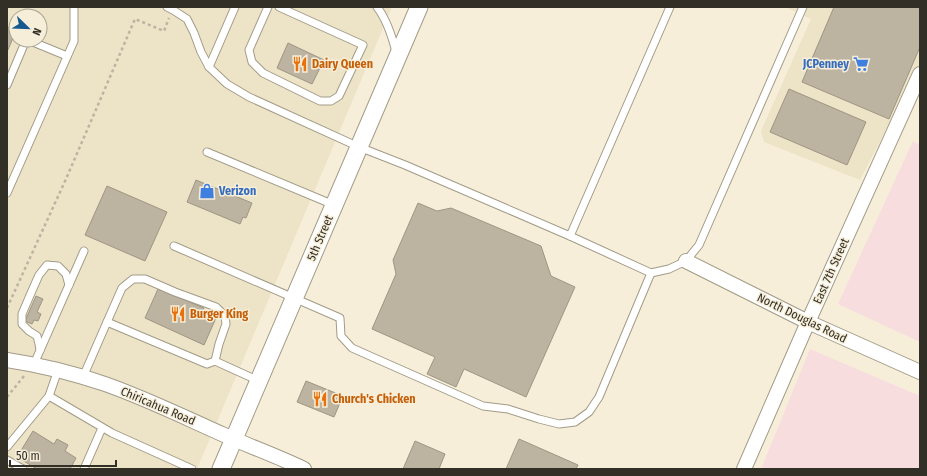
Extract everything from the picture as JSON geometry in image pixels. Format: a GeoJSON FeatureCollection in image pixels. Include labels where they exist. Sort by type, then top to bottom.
{"type":"FeatureCollection","features":[{"type":"Feature","properties":{"kind":"street","name":"5th Street"},"geometry":{"type":"LineString","coordinates":[[221,469],[419,7]]}},
{"type":"Feature","properties":{"kind":"street","name":"East 7th Street"},"geometry":{"type":"LineString","coordinates":[[744,469],[808,322],[920,74]]}},
{"type":"Feature","properties":{"kind":"street","name":"North Douglas Road"},"geometry":{"type":"LineString","coordinates":[[686,260],[808,322],[920,372]]}},
{"type":"Feature","properties":{"kind":"street","name":"Chiricahua Road"},"geometry":{"type":"LineString","coordinates":[[7,360],[30,369],[58,370],[106,384],[304,469]]}},
{"type":"Feature","properties":{"kind":"lane"},"geometry":{"type":"LineString","coordinates":[[7,193],[74,41],[74,7]]}},
{"type":"Feature","properties":{"kind":"lane"},"geometry":{"type":"LineString","coordinates":[[209,67],[235,7]]}},
{"type":"Feature","properties":{"kind":"lane"},"geometry":{"type":"LineString","coordinates":[[268,7],[249,50],[252,62],[263,73],[320,101],[331,101],[339,96],[363,45],[279,7]]}},
{"type":"Feature","properties":{"kind":"lane"},"geometry":{"type":"LineString","coordinates":[[377,7],[387,23],[398,57]]}},
{"type":"Feature","properties":{"kind":"lane"},"geometry":{"type":"LineString","coordinates":[[570,236],[670,7]]}},
{"type":"Feature","properties":{"kind":"lane"},"geometry":{"type":"LineString","coordinates":[[170,8],[187,19],[209,67],[227,84],[249,97],[359,147],[405,165],[570,236],[651,273],[669,269],[686,260],[699,245],[803,7]]}},
{"type":"Feature","properties":{"kind":"lane"},"geometry":{"type":"LineString","coordinates":[[7,85],[24,48]]}},
{"type":"Feature","properties":{"kind":"lane"},"geometry":{"type":"LineString","coordinates":[[48,48],[67,56]]}},
{"type":"Feature","properties":{"kind":"lane"},"geometry":{"type":"LineString","coordinates":[[206,152],[334,205]]}},
{"type":"Feature","properties":{"kind":"lane"},"geometry":{"type":"LineString","coordinates":[[174,246],[340,318],[341,336],[352,348],[483,406],[508,409],[559,424],[575,422],[590,412],[599,397],[651,273]]}},
{"type":"Feature","properties":{"kind":"lane"},"geometry":{"type":"LineString","coordinates":[[30,369],[84,251]]}},
{"type":"Feature","properties":{"kind":"lane"},"geometry":{"type":"LineString","coordinates":[[40,350],[40,344],[37,336],[22,324],[22,314],[39,275],[47,265],[58,266],[66,274],[69,285]]}},
{"type":"Feature","properties":{"kind":"lane"},"geometry":{"type":"LineString","coordinates":[[83,377],[122,288],[133,279],[145,279],[216,308],[225,316],[226,324],[219,344],[216,361]]}},
{"type":"Feature","properties":{"kind":"lane"},"geometry":{"type":"LineString","coordinates":[[107,322],[207,364],[216,361],[259,381]]}},
{"type":"Feature","properties":{"kind":"lane"},"geometry":{"type":"LineString","coordinates":[[7,447],[49,396],[58,370]]}},
{"type":"Feature","properties":{"kind":"lane"},"geometry":{"type":"LineString","coordinates":[[49,396],[102,428],[192,469]]}},
{"type":"Feature","properties":{"kind":"lane"},"geometry":{"type":"LineString","coordinates":[[84,469],[102,428]]}},
{"type":"Feature","properties":{"kind":"lane"},"geometry":{"type":"LineString","coordinates":[[7,460],[23,469]]}},
{"type":"Feature","properties":{"kind":"path"},"geometry":{"type":"LineString","coordinates":[[7,308],[69,172],[135,19],[164,31],[170,8]]}},
{"type":"Feature","properties":{"kind":"path"},"geometry":{"type":"LineString","coordinates":[[7,397],[30,369]]}},
{"type":"Feature","properties":{"kind":"shaded area"},"geometry":{"type":"Polygon","coordinates":[[[7,7],[392,7],[197,469],[7,469],[7,7]]]}},
{"type":"Feature","properties":{"kind":"shaded area"},"geometry":{"type":"Polygon","coordinates":[[[785,7],[920,7],[920,64],[860,180],[764,142],[761,131],[811,19],[785,7]]]}},
{"type":"Feature","properties":{"kind":"shaded area"},"geometry":{"type":"Polygon","coordinates":[[[913,141],[920,145],[920,342],[838,304],[913,141]]]}},
{"type":"Feature","properties":{"kind":"shaded area"},"geometry":{"type":"Polygon","coordinates":[[[810,349],[920,396],[920,469],[761,469],[810,349]]]}},
{"type":"Feature","properties":{"kind":"building","name":"JCPenney"},"geometry":{"type":"Polygon","coordinates":[[[834,7],[920,7],[920,47],[889,119],[802,82],[834,7]]]}},
{"type":"Feature","properties":{"kind":"building"},"geometry":{"type":"Polygon","coordinates":[[[7,27],[9,48],[7,52],[7,27]]]}},
{"type":"Feature","properties":{"kind":"building","name":"Dairy Queen"},"geometry":{"type":"Polygon","coordinates":[[[288,43],[324,60],[312,84],[277,68],[288,43]]]}},
{"type":"Feature","properties":{"kind":"building"},"geometry":{"type":"Polygon","coordinates":[[[789,89],[866,122],[847,165],[770,132],[789,89]]]}},
{"type":"Feature","properties":{"kind":"building","name":"Verizon"},"geometry":{"type":"Polygon","coordinates":[[[196,180],[252,203],[246,218],[243,217],[240,224],[187,202],[196,180]]]}},
{"type":"Feature","properties":{"kind":"building"},"geometry":{"type":"Polygon","coordinates":[[[107,186],[167,212],[145,261],[85,235],[107,186]]]}},
{"type":"Feature","properties":{"kind":"building"},"geometry":{"type":"Polygon","coordinates":[[[418,203],[437,211],[451,208],[541,246],[551,276],[575,287],[526,397],[464,369],[456,387],[427,374],[435,357],[372,329],[396,274],[393,260],[418,203]]]}},
{"type":"Feature","properties":{"kind":"building","name":"Burger King"},"geometry":{"type":"Polygon","coordinates":[[[158,289],[204,308],[202,311],[216,318],[204,345],[145,318],[158,289]]]}},
{"type":"Feature","properties":{"kind":"building"},"geometry":{"type":"Polygon","coordinates":[[[36,296],[43,299],[37,312],[41,314],[38,321],[34,320],[32,324],[25,321],[36,296]]]}},
{"type":"Feature","properties":{"kind":"building","name":"Church's Chicken"},"geometry":{"type":"Polygon","coordinates":[[[306,381],[343,396],[334,417],[297,402],[306,381]]]}},
{"type":"Feature","properties":{"kind":"building"},"geometry":{"type":"Polygon","coordinates":[[[33,431],[54,444],[57,439],[68,445],[65,451],[76,458],[70,469],[37,469],[17,457],[33,431]]]}},
{"type":"Feature","properties":{"kind":"building"},"geometry":{"type":"Polygon","coordinates":[[[519,439],[578,465],[576,469],[506,469],[519,439]]]}},
{"type":"Feature","properties":{"kind":"building"},"geometry":{"type":"Polygon","coordinates":[[[415,441],[445,454],[439,469],[403,469],[415,441]]]}},
{"type":"Feature","properties":{"kind":"place","name":"Dairy Queen"},"geometry":{"type":"Point","coordinates":[300,64]}},
{"type":"Feature","properties":{"kind":"place","name":"JCPenney"},"geometry":{"type":"Point","coordinates":[861,64]}},
{"type":"Feature","properties":{"kind":"place","name":"Verizon"},"geometry":{"type":"Point","coordinates":[207,191]}},
{"type":"Feature","properties":{"kind":"place","name":"Burger King"},"geometry":{"type":"Point","coordinates":[178,314]}},
{"type":"Feature","properties":{"kind":"place","name":"Church's Chicken"},"geometry":{"type":"Point","coordinates":[320,399]}}]}
